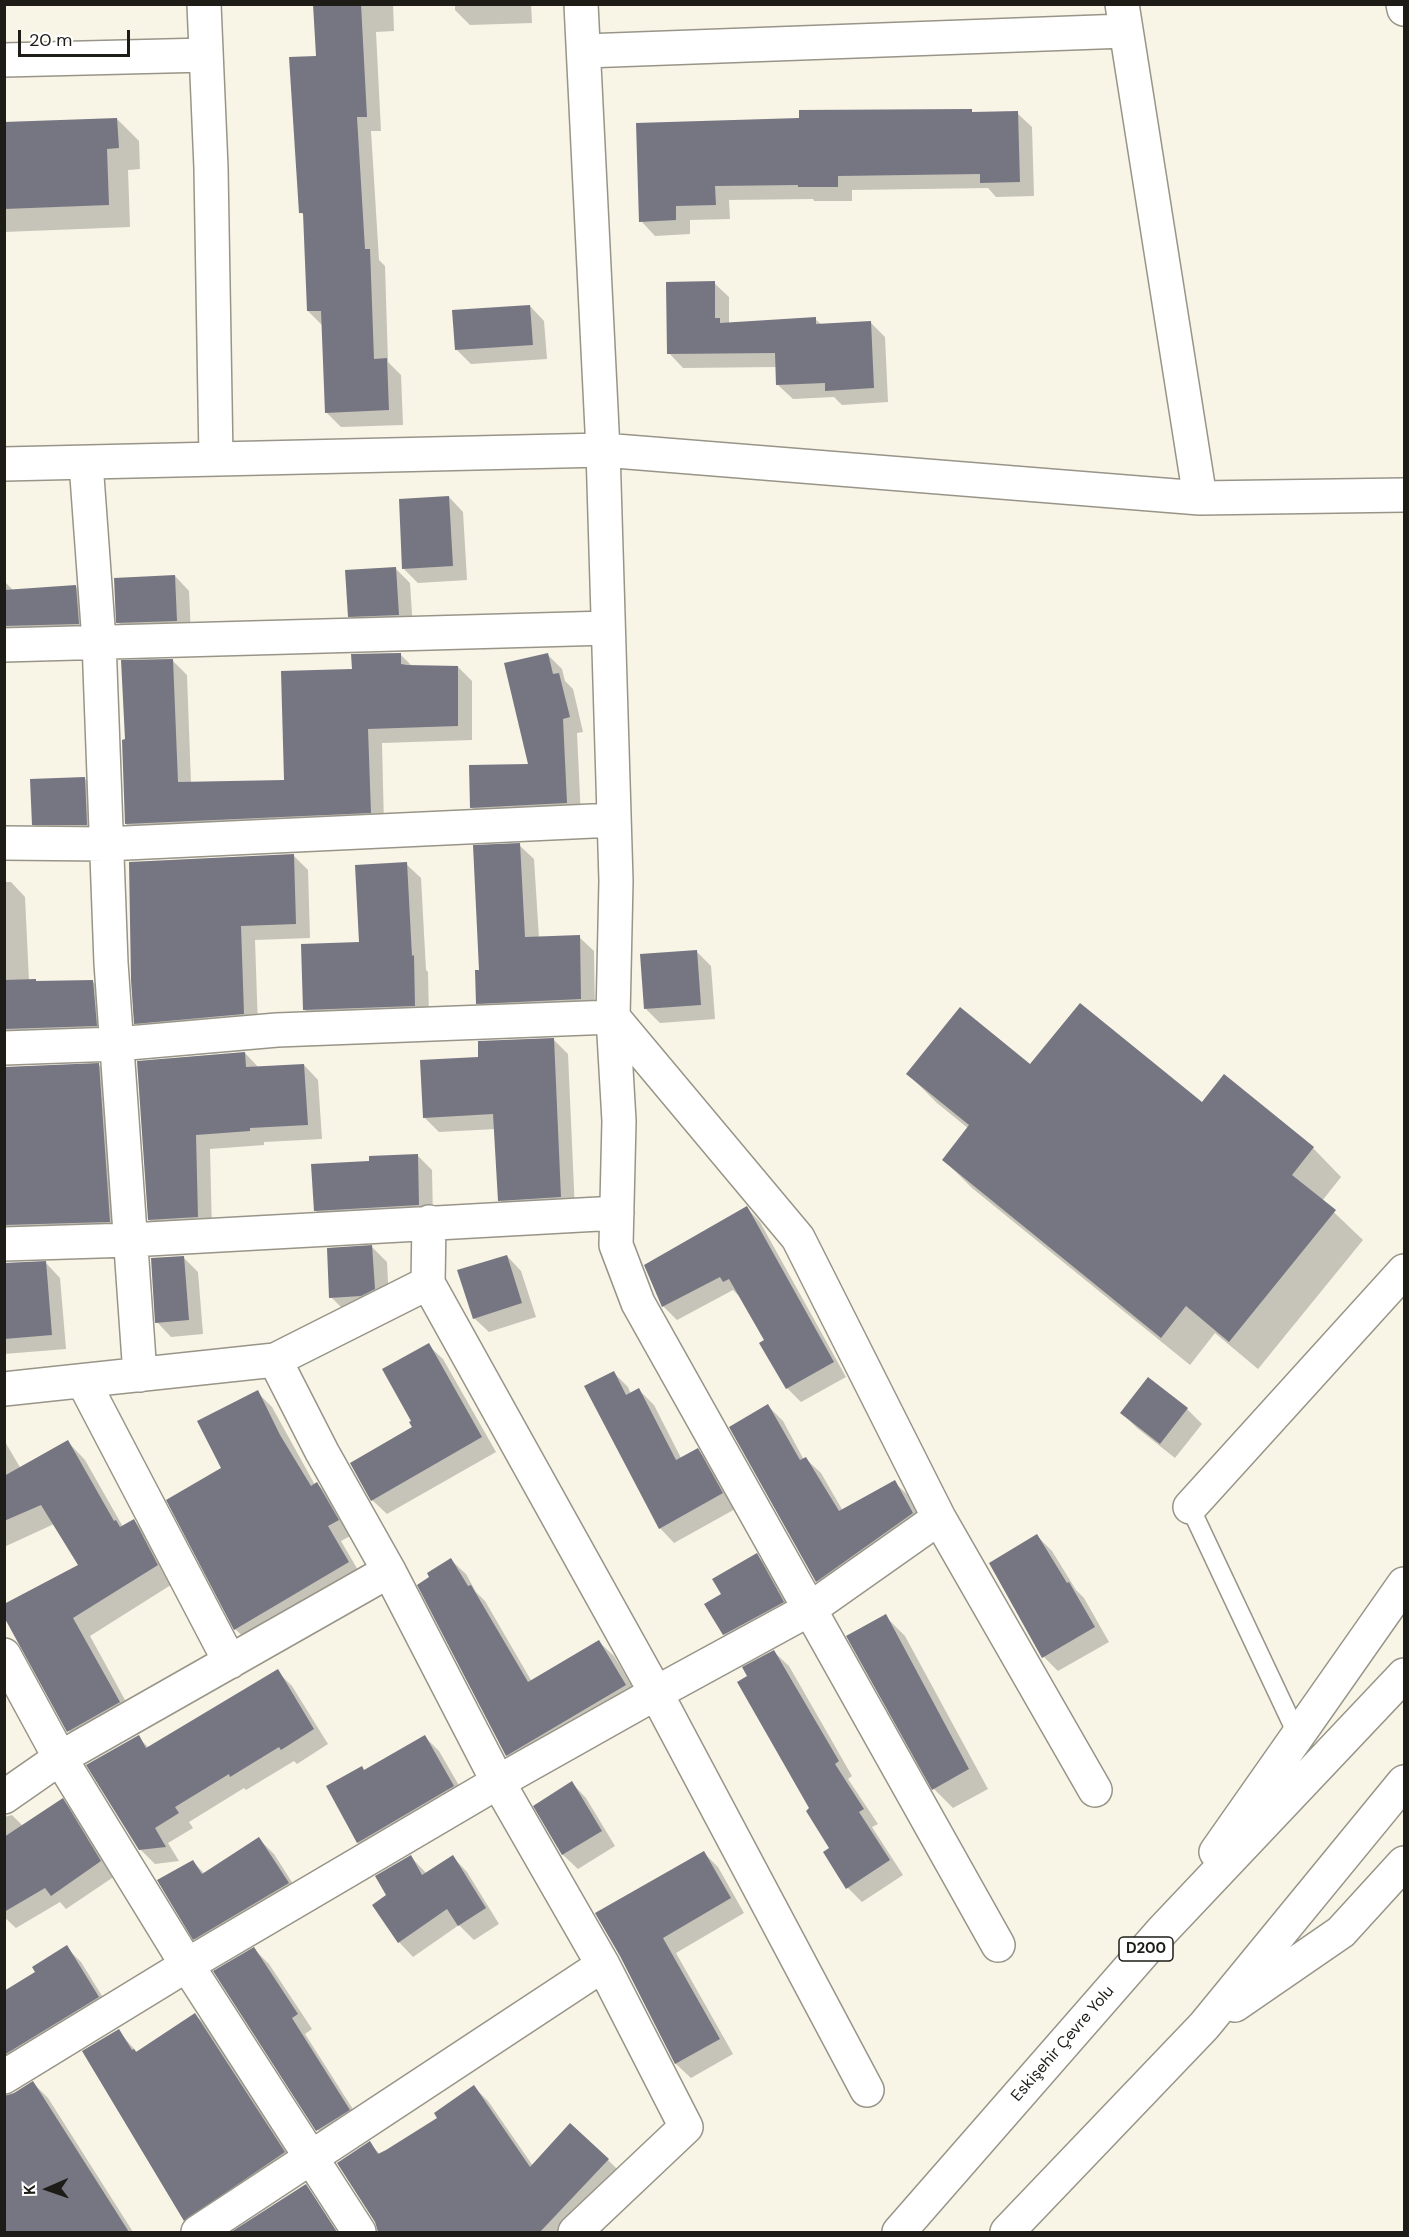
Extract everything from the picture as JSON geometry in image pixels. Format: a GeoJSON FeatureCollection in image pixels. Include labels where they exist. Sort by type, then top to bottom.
{"type":"FeatureCollection","features":[{"type":"Feature","properties":{"kind":"main road"},"geometry":{"type":"LineString","coordinates":[[204,4],[211,180],[216,459]]}},
{"type":"Feature","properties":{"kind":"main road"},"geometry":{"type":"LineString","coordinates":[[581,4],[603,450],[616,881],[613,1017],[619,1121],[616,1245],[638,1303],[998,1945]]}},
{"type":"Feature","properties":{"kind":"main road"},"geometry":{"type":"LineString","coordinates":[[1403,4],[1404,9]]}},
{"type":"Feature","properties":{"kind":"main road"},"geometry":{"type":"LineString","coordinates":[[585,51],[1124,18],[1200,498]]}},
{"type":"Feature","properties":{"kind":"main road"},"geometry":{"type":"LineString","coordinates":[[4,60],[206,55]]}},
{"type":"Feature","properties":{"kind":"main road"},"geometry":{"type":"LineString","coordinates":[[4,465],[603,450],[1200,498],[1404,495]]}},
{"type":"Feature","properties":{"kind":"main road"},"geometry":{"type":"LineString","coordinates":[[86,463],[99,641],[105,844],[140,1375]]}},
{"type":"Feature","properties":{"kind":"main road"},"geometry":{"type":"LineString","coordinates":[[4,645],[608,628]]}},
{"type":"Feature","properties":{"kind":"main road"},"geometry":{"type":"LineString","coordinates":[[4,843],[105,844],[614,820]]}},
{"type":"Feature","properties":{"kind":"main road"},"geometry":{"type":"LineString","coordinates":[[4,1048],[117,1044],[277,1030],[613,1017]]}},
{"type":"Feature","properties":{"kind":"main road"},"geometry":{"type":"LineString","coordinates":[[613,1017],[798,1238],[939,1518],[1095,1790]]}},
{"type":"Feature","properties":{"kind":"main road"},"geometry":{"type":"LineString","coordinates":[[4,1244],[130,1240],[617,1213]]}},
{"type":"Feature","properties":{"kind":"main road"},"geometry":{"type":"LineString","coordinates":[[429,1222],[428,1283],[656,1693],[867,2090]]}},
{"type":"Feature","properties":{"kind":"main road"},"geometry":{"type":"LineString","coordinates":[[1191,1507],[1404,1271]]}},
{"type":"Feature","properties":{"kind":"main road"},"geometry":{"type":"LineString","coordinates":[[4,1389],[275,1360],[428,1283]]}},
{"type":"Feature","properties":{"kind":"main road"},"geometry":{"type":"LineString","coordinates":[[275,1360],[322,1452],[389,1571],[498,1782],[603,1965],[686,2127],[575,2232]]}},
{"type":"Feature","properties":{"kind":"main road"},"geometry":{"type":"LineString","coordinates":[[83,1381],[230,1662]]}},
{"type":"Feature","properties":{"kind":"main road"},"geometry":{"type":"LineString","coordinates":[[4,2077],[188,1965],[498,1782],[810,1609],[939,1518]]}},
{"type":"Feature","properties":{"kind":"main road"},"geometry":{"type":"LineString","coordinates":[[4,1797],[60,1758],[389,1571]]}},
{"type":"Feature","properties":{"kind":"main road"},"geometry":{"type":"LineString","coordinates":[[1162,1931],[1297,1734],[1404,1584]]}},
{"type":"Feature","properties":{"kind":"main road"},"geometry":{"type":"LineString","coordinates":[[4,1655],[60,1758],[188,1965],[359,2232]]}},
{"type":"Feature","properties":{"kind":"main road","name":"Eskişehir Çevre Yolu"},"geometry":{"type":"LineString","coordinates":[[899,2232],[1162,1931],[1404,1675]]}},
{"type":"Feature","properties":{"kind":"main road"},"geometry":{"type":"LineString","coordinates":[[1007,2232],[1204,2026],[1404,1782]]}},
{"type":"Feature","properties":{"kind":"main road"},"geometry":{"type":"LineString","coordinates":[[1204,2026],[1341,1932],[1404,1863]]}},
{"type":"Feature","properties":{"kind":"main road"},"geometry":{"type":"LineString","coordinates":[[198,2232],[603,1965]]}},
{"type":"Feature","properties":{"kind":"lane"},"geometry":{"type":"LineString","coordinates":[[1191,1507],[1297,1734]]}},
{"type":"Feature","properties":{"kind":"building"},"geometry":{"type":"Polygon","coordinates":[[[313,4],[361,4],[367,117],[357,117],[365,249],[370,249],[374,359],[387,358],[389,410],[325,413],[321,311],[307,311],[303,213],[299,213],[289,57],[316,56],[313,4]]]}},
{"type":"Feature","properties":{"kind":"building"},"geometry":{"type":"Polygon","coordinates":[[[972,109],[972,112],[1018,111],[1020,182],[980,183],[980,174],[838,176],[838,187],[715,186],[716,205],[676,206],[676,220],[639,222],[636,123],[799,118],[799,110],[972,109]]]}},
{"type":"Feature","properties":{"kind":"building"},"geometry":{"type":"Polygon","coordinates":[[[117,118],[119,148],[107,149],[109,205],[4,209],[4,122],[117,118]]]}},
{"type":"Feature","properties":{"kind":"building"},"geometry":{"type":"Polygon","coordinates":[[[715,281],[715,318],[720,318],[720,323],[816,317],[816,324],[871,321],[874,388],[825,391],[825,383],[776,385],[775,353],[667,354],[666,282],[715,281]]]}},
{"type":"Feature","properties":{"kind":"building"},"geometry":{"type":"Polygon","coordinates":[[[530,305],[533,345],[455,350],[452,310],[530,305]]]}},
{"type":"Feature","properties":{"kind":"building"},"geometry":{"type":"Polygon","coordinates":[[[449,496],[453,566],[402,569],[399,499],[449,496]]]}},
{"type":"Feature","properties":{"kind":"building"},"geometry":{"type":"Polygon","coordinates":[[[396,567],[399,615],[348,617],[345,570],[396,567]]]}},
{"type":"Feature","properties":{"kind":"building"},"geometry":{"type":"Polygon","coordinates":[[[175,575],[177,621],[116,623],[114,578],[175,575]]]}},
{"type":"Feature","properties":{"kind":"building"},"geometry":{"type":"Polygon","coordinates":[[[76,585],[79,624],[4,626],[4,590],[76,585]]]}},
{"type":"Feature","properties":{"kind":"building"},"geometry":{"type":"Polygon","coordinates":[[[401,653],[401,664],[458,666],[458,726],[368,729],[371,813],[125,824],[122,740],[125,739],[121,660],[173,659],[178,782],[284,780],[281,671],[352,669],[351,654],[401,653]]]}},
{"type":"Feature","properties":{"kind":"building"},"geometry":{"type":"Polygon","coordinates":[[[548,653],[553,674],[559,673],[570,717],[563,719],[567,803],[470,808],[469,765],[528,764],[504,663],[548,653]]]}},
{"type":"Feature","properties":{"kind":"building"},"geometry":{"type":"Polygon","coordinates":[[[85,777],[87,825],[32,825],[30,779],[85,777]]]}},
{"type":"Feature","properties":{"kind":"building"},"geometry":{"type":"Polygon","coordinates":[[[520,843],[525,937],[580,935],[581,999],[476,1004],[475,970],[479,970],[473,845],[520,843]]]}},
{"type":"Feature","properties":{"kind":"building"},"geometry":{"type":"Polygon","coordinates":[[[294,854],[296,924],[241,926],[244,1014],[134,1024],[129,862],[294,854]]]}},
{"type":"Feature","properties":{"kind":"building"},"geometry":{"type":"Polygon","coordinates":[[[407,862],[412,956],[414,955],[415,1006],[303,1010],[301,944],[359,942],[355,865],[407,862]]]}},
{"type":"Feature","properties":{"kind":"building"},"geometry":{"type":"Polygon","coordinates":[[[697,950],[701,1005],[644,1009],[640,954],[697,950]]]}},
{"type":"Feature","properties":{"kind":"building"},"geometry":{"type":"Polygon","coordinates":[[[36,979],[36,981],[93,980],[97,1026],[4,1029],[4,980],[36,979]]]}},
{"type":"Feature","properties":{"kind":"building"},"geometry":{"type":"Polygon","coordinates":[[[1080,1003],[1202,1102],[1224,1074],[1314,1147],[1292,1175],[1336,1210],[1229,1342],[1186,1306],[1161,1338],[942,1160],[969,1125],[906,1074],[960,1007],[1030,1064],[1080,1003]]]}},
{"type":"Feature","properties":{"kind":"building"},"geometry":{"type":"Polygon","coordinates":[[[554,1038],[561,1197],[498,1201],[493,1114],[423,1118],[420,1060],[478,1057],[478,1041],[554,1038]]]}},
{"type":"Feature","properties":{"kind":"building"},"geometry":{"type":"Polygon","coordinates":[[[245,1052],[246,1067],[304,1064],[308,1125],[250,1128],[250,1131],[196,1135],[198,1217],[148,1220],[137,1061],[245,1052]]]}},
{"type":"Feature","properties":{"kind":"building"},"geometry":{"type":"Polygon","coordinates":[[[99,1063],[110,1222],[4,1225],[4,1067],[99,1063]]]}},
{"type":"Feature","properties":{"kind":"building"},"geometry":{"type":"Polygon","coordinates":[[[418,1154],[419,1205],[314,1211],[311,1164],[369,1161],[369,1156],[418,1154]]]}},
{"type":"Feature","properties":{"kind":"building"},"geometry":{"type":"Polygon","coordinates":[[[747,1206],[834,1362],[786,1389],[759,1343],[764,1340],[729,1279],[723,1282],[720,1277],[662,1307],[644,1265],[747,1206]]]}},
{"type":"Feature","properties":{"kind":"building"},"geometry":{"type":"Polygon","coordinates":[[[372,1245],[375,1289],[361,1296],[329,1298],[327,1248],[372,1245]]]}},
{"type":"Feature","properties":{"kind":"building"},"geometry":{"type":"Polygon","coordinates":[[[507,1255],[522,1303],[473,1319],[457,1270],[507,1255]]]}},
{"type":"Feature","properties":{"kind":"building"},"geometry":{"type":"Polygon","coordinates":[[[184,1256],[189,1320],[155,1323],[151,1258],[184,1256]]]}},
{"type":"Feature","properties":{"kind":"building"},"geometry":{"type":"Polygon","coordinates":[[[46,1261],[52,1335],[4,1339],[4,1263],[46,1261]]]}},
{"type":"Feature","properties":{"kind":"building"},"geometry":{"type":"Polygon","coordinates":[[[429,1343],[482,1437],[371,1501],[350,1463],[412,1427],[409,1422],[411,1421],[382,1369],[429,1343]]]}},
{"type":"Feature","properties":{"kind":"building"},"geometry":{"type":"Polygon","coordinates":[[[614,1371],[626,1395],[639,1388],[676,1460],[698,1448],[723,1493],[659,1529],[584,1386],[614,1371]]]}},
{"type":"Feature","properties":{"kind":"building"},"geometry":{"type":"Polygon","coordinates":[[[1148,1377],[1188,1408],[1160,1444],[1120,1413],[1148,1377]]]}},
{"type":"Feature","properties":{"kind":"building"},"geometry":{"type":"Polygon","coordinates":[[[258,1390],[280,1435],[311,1486],[317,1482],[339,1520],[328,1526],[349,1562],[234,1630],[166,1500],[221,1468],[197,1421],[258,1390]]]}},
{"type":"Feature","properties":{"kind":"building"},"geometry":{"type":"Polygon","coordinates":[[[768,1404],[800,1460],[806,1457],[839,1511],[895,1480],[913,1513],[816,1582],[729,1427],[768,1404]]]}},
{"type":"Feature","properties":{"kind":"building"},"geometry":{"type":"Polygon","coordinates":[[[68,1440],[114,1521],[116,1520],[120,1527],[134,1519],[158,1565],[73,1618],[120,1702],[67,1732],[4,1617],[4,1604],[78,1565],[41,1505],[4,1521],[4,1476],[68,1440]]]}},
{"type":"Feature","properties":{"kind":"building"},"geometry":{"type":"Polygon","coordinates":[[[1037,1534],[1095,1627],[1042,1658],[989,1563],[1037,1534]]]}},
{"type":"Feature","properties":{"kind":"building"},"geometry":{"type":"Polygon","coordinates":[[[757,1553],[784,1602],[723,1635],[704,1604],[721,1594],[712,1579],[757,1553]]]}},
{"type":"Feature","properties":{"kind":"building"},"geometry":{"type":"Polygon","coordinates":[[[451,1558],[468,1586],[471,1585],[528,1682],[599,1640],[626,1685],[506,1756],[417,1585],[429,1577],[427,1573],[451,1558]]]}},
{"type":"Feature","properties":{"kind":"building"},"geometry":{"type":"Polygon","coordinates":[[[886,1614],[969,1769],[932,1790],[846,1636],[886,1614]]]}},
{"type":"Feature","properties":{"kind":"building"},"geometry":{"type":"Polygon","coordinates":[[[774,1650],[839,1761],[835,1764],[864,1809],[859,1812],[890,1860],[846,1889],[823,1852],[829,1848],[806,1811],[809,1808],[737,1682],[747,1676],[742,1667],[774,1650]]]}},
{"type":"Feature","properties":{"kind":"building"},"geometry":{"type":"Polygon","coordinates":[[[278,1669],[314,1729],[281,1750],[279,1747],[230,1777],[229,1774],[175,1807],[179,1813],[155,1828],[166,1847],[139,1850],[86,1765],[139,1735],[146,1748],[278,1669]]]}},
{"type":"Feature","properties":{"kind":"building"},"geometry":{"type":"Polygon","coordinates":[[[425,1735],[454,1786],[357,1843],[326,1786],[362,1766],[364,1770],[425,1735]]]}},
{"type":"Feature","properties":{"kind":"building"},"geometry":{"type":"Polygon","coordinates":[[[572,1781],[602,1831],[562,1855],[533,1806],[572,1781]]]}},
{"type":"Feature","properties":{"kind":"building"},"geometry":{"type":"Polygon","coordinates":[[[63,1798],[101,1861],[51,1896],[45,1888],[4,1912],[4,1837],[63,1798]]]}},
{"type":"Feature","properties":{"kind":"building"},"geometry":{"type":"Polygon","coordinates":[[[259,1837],[289,1883],[193,1940],[157,1880],[193,1860],[202,1874],[259,1837]]]}},
{"type":"Feature","properties":{"kind":"building"},"geometry":{"type":"Polygon","coordinates":[[[704,1851],[731,1898],[663,1938],[720,2039],[675,2064],[620,1956],[595,1913],[704,1851]]]}},
{"type":"Feature","properties":{"kind":"building"},"geometry":{"type":"Polygon","coordinates":[[[411,1855],[422,1875],[453,1855],[486,1908],[458,1926],[447,1909],[398,1943],[372,1905],[386,1895],[375,1876],[411,1855]]]}},
{"type":"Feature","properties":{"kind":"building"},"geometry":{"type":"Polygon","coordinates":[[[67,1945],[99,1997],[4,2055],[4,1991],[35,1972],[32,1967],[67,1945]]]}},
{"type":"Feature","properties":{"kind":"building"},"geometry":{"type":"Polygon","coordinates":[[[254,1947],[298,2014],[292,2018],[350,2110],[316,2131],[213,1971],[254,1947]]]}},
{"type":"Feature","properties":{"kind":"building"},"geometry":{"type":"Polygon","coordinates":[[[195,2013],[285,2152],[184,2221],[82,2051],[119,2029],[132,2050],[136,2052],[195,2013]]]}},
{"type":"Feature","properties":{"kind":"building"},"geometry":{"type":"Polygon","coordinates":[[[33,2081],[129,2232],[4,2232],[4,2096],[14,2093],[33,2081]]]}},
{"type":"Feature","properties":{"kind":"building"},"geometry":{"type":"Polygon","coordinates":[[[474,2085],[530,2167],[570,2123],[609,2159],[540,2232],[378,2232],[375,2222],[337,2163],[370,2141],[378,2154],[386,2150],[437,2118],[434,2113],[474,2085]]]}},
{"type":"Feature","properties":{"kind":"building"},"geometry":{"type":"Polygon","coordinates":[[[306,2184],[337,2232],[231,2232],[306,2184]]]}}]}
